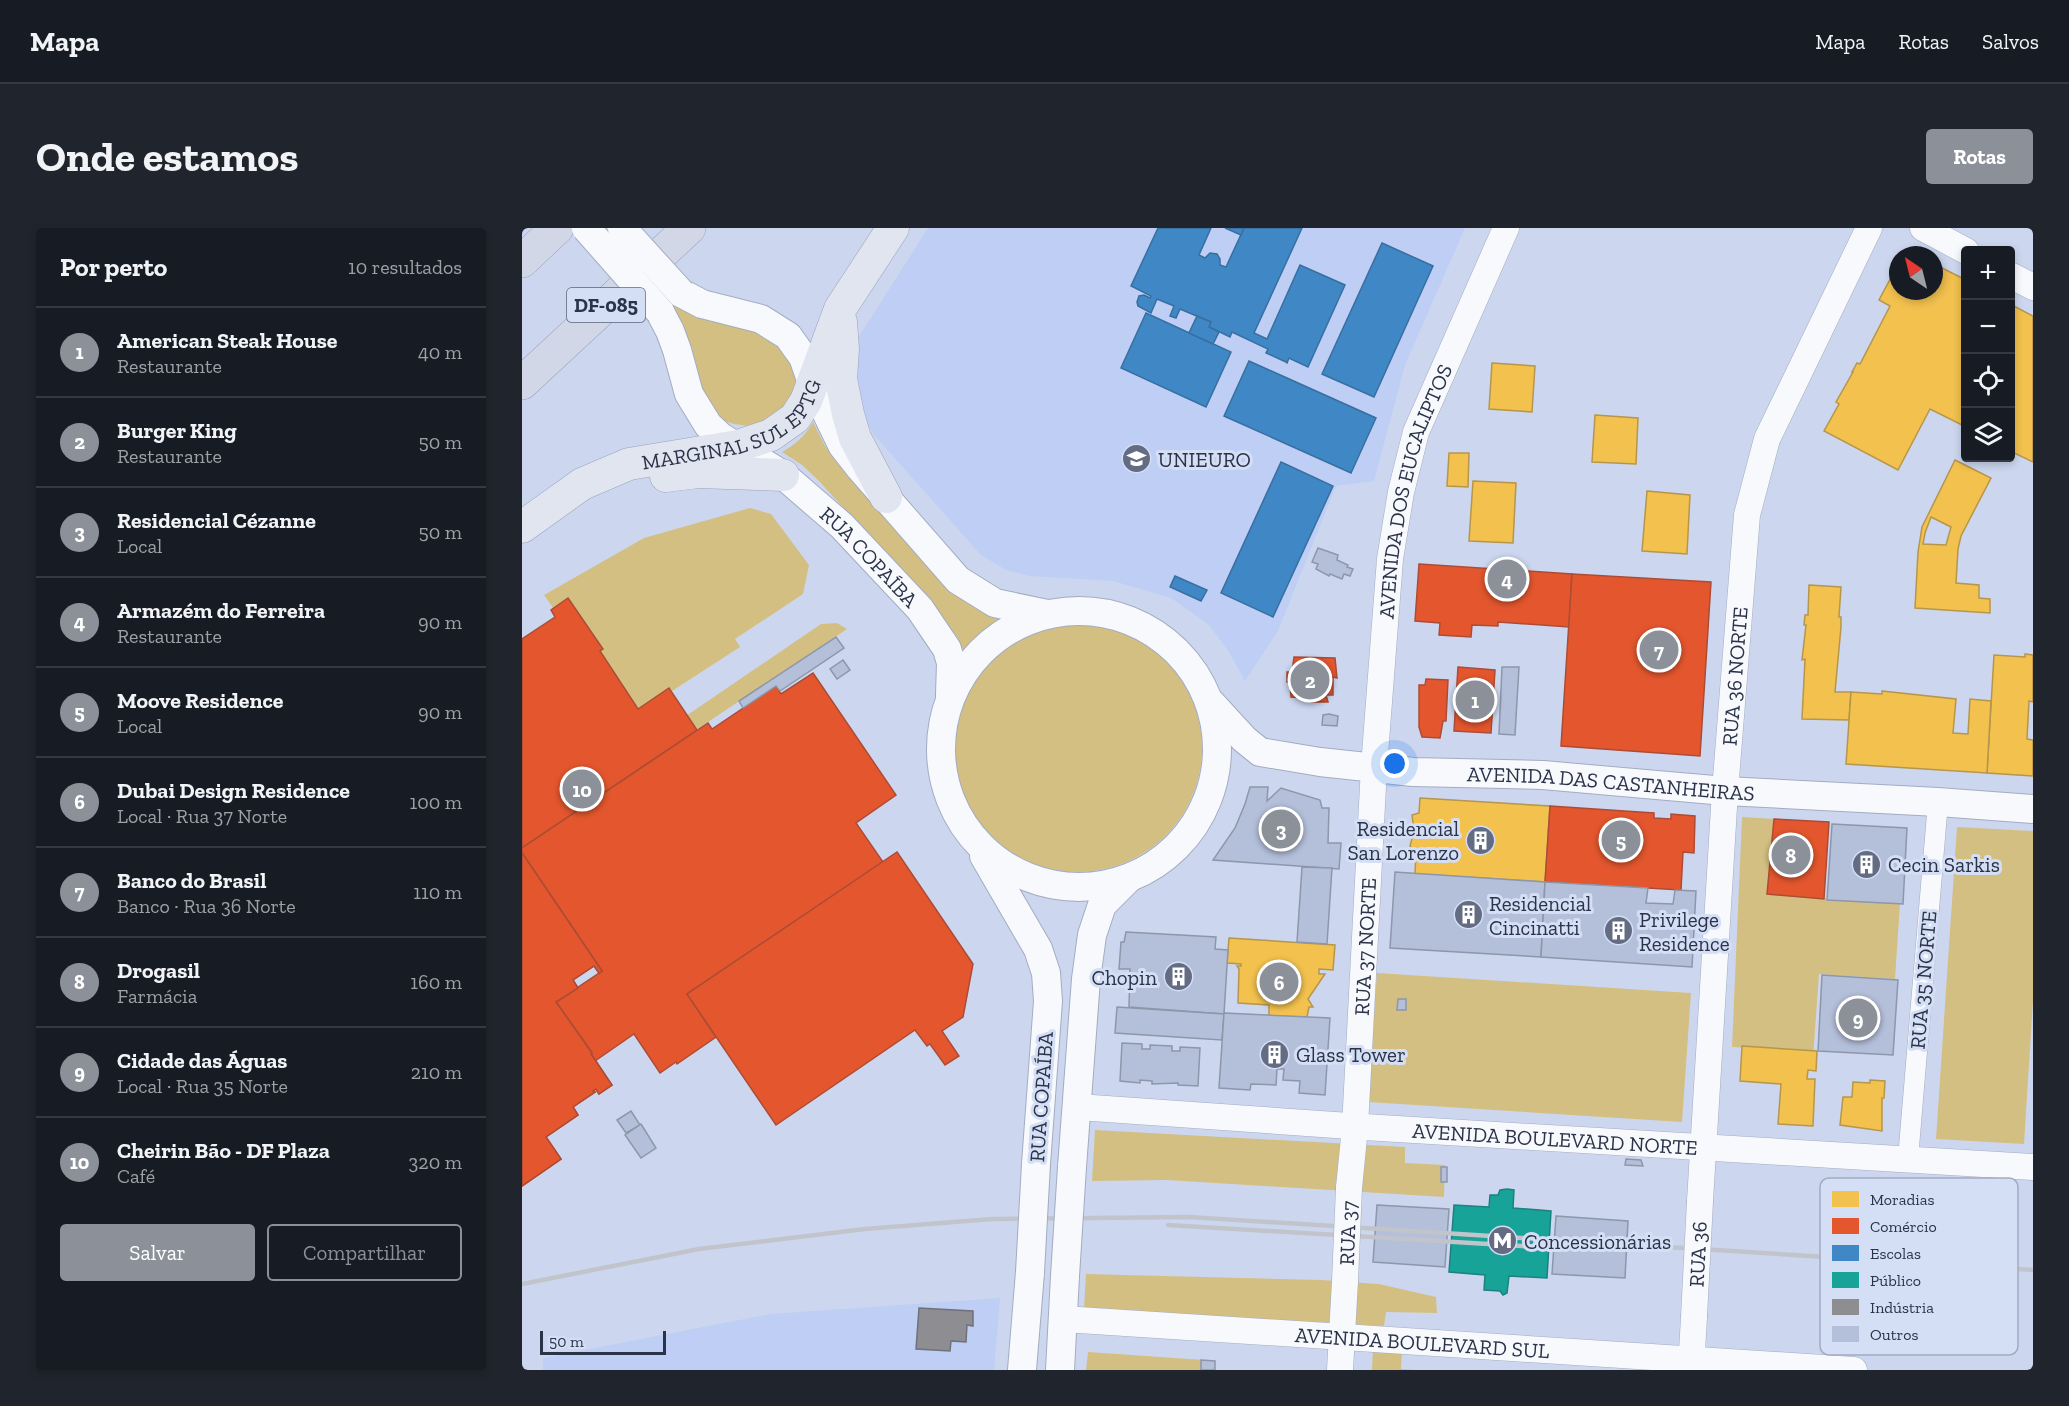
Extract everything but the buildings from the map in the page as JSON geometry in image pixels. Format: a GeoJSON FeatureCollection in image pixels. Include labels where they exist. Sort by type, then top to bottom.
{"type":"FeatureCollection","features":[{"type":"Feature","properties":{"kind":"highway"},"geometry":{"type":"LineString","coordinates":[[522,261],[558,228]]}},
{"type":"Feature","properties":{"kind":"highway","name":"DF-085"},"geometry":{"type":"LineString","coordinates":[[522,383],[689,228]]}},
{"type":"Feature","properties":{"kind":"main road","name":"RUA COPAÍBA"},"geometry":{"type":"LineString","coordinates":[[586,228],[660,312],[674,341],[689,394],[708,425],[721,437],[783,475],[842,526],[920,609],[947,649],[951,663],[949,700]]}},
{"type":"Feature","properties":{"kind":"main road"},"geometry":{"type":"LineString","coordinates":[[622,228],[681,293],[702,304],[761,319],[788,336],[802,357],[842,445],[958,580],[994,603],[1047,615]]}},
{"type":"Feature","properties":{"kind":"main road","name":"MARGINAL SUL EPTG"},"geometry":{"type":"LineString","coordinates":[[531,520],[582,484],[628,464],[738,446],[771,435],[795,418],[806,401],[840,309],[893,228]]}},
{"type":"Feature","properties":{"kind":"main road"},"geometry":{"type":"LineString","coordinates":[[840,309],[843,349],[841,379],[848,414],[855,438],[886,497]]}},
{"type":"Feature","properties":{"kind":"main road"},"geometry":{"type":"LineString","coordinates":[[531,520],[639,479],[698,472],[783,475]]}},
{"type":"Feature","properties":{"kind":"main road"},"geometry":{"type":"LineString","coordinates":[[1065,611],[1096,611],[1126,618],[1154,631],[1178,651],[1197,674],[1210,701],[1218,744],[1213,787],[1204,807],[1195,826],[1165,858],[1127,879],[1086,888],[1045,884],[1006,868],[975,841],[954,810],[942,775],[941,737],[949,700],[965,670],[988,645],[1016,626],[1047,615],[1065,611]]}},
{"type":"Feature","properties":{"kind":"main road","name":"AVENIDA DAS CASTANHEIRAS"},"geometry":{"type":"LineString","coordinates":[[1210,701],[1244,739],[1260,752],[1278,756],[1413,772],[1543,775],[1725,791],[2033,809]]}},
{"type":"Feature","properties":{"kind":"main road","name":"RUA COPAÍBA"},"geometry":{"type":"LineString","coordinates":[[975,841],[1038,949],[1046,973],[1048,1001],[1022,1370]]}},
{"type":"Feature","properties":{"kind":"main road","name":"RUA COPAÍBA"},"geometry":{"type":"LineString","coordinates":[[1060,1370],[1072,1167],[1086,979],[1092,935],[1102,905],[1127,879]]}},
{"type":"Feature","properties":{"kind":"street","name":"AVENIDA DOS EUCALIPTOS"},"geometry":{"type":"LineString","coordinates":[[1374,767],[1390,559],[1402,486],[1416,432],[1506,228]]}},
{"type":"Feature","properties":{"kind":"street","name":"RUA 36 NORTE"},"geometry":{"type":"LineString","coordinates":[[1703,1147],[1725,791],[1747,515],[1767,439],[1869,228]]}},
{"type":"Feature","properties":{"kind":"street"},"geometry":{"type":"LineString","coordinates":[[1923,228],[1961,249]]}},
{"type":"Feature","properties":{"kind":"street"},"geometry":{"type":"LineString","coordinates":[[2015,278],[2033,287]]}},
{"type":"Feature","properties":{"kind":"street","name":"RUA 37 NORTE"},"geometry":{"type":"LineString","coordinates":[[1355,1127],[1374,767]]}},
{"type":"Feature","properties":{"kind":"street","name":"RUA 35 NORTE"},"geometry":{"type":"LineString","coordinates":[[1908,1159],[1938,802]]}},
{"type":"Feature","properties":{"kind":"street","name":"AVENIDA BOULEVARD NORTE"},"geometry":{"type":"LineString","coordinates":[[1078,1107],[1355,1127],[2033,1167]]}},
{"type":"Feature","properties":{"kind":"street","name":"RUA 37"},"geometry":{"type":"LineString","coordinates":[[1340,1370],[1349,1188],[1355,1127]]}},
{"type":"Feature","properties":{"kind":"street","name":"RUA 36"},"geometry":{"type":"LineString","coordinates":[[1691,1365],[1703,1147]]}},
{"type":"Feature","properties":{"kind":"street","name":"AVENIDA BOULEVARD SUL"},"geometry":{"type":"LineString","coordinates":[[1063,1319],[1691,1365],[1854,1370]]}},
{"type":"Feature","properties":{"kind":"shaded area","name":"UNIEURO"},"geometry":{"type":"Polygon","coordinates":[[[928,228],[1465,228],[1405,365],[1374,481],[1336,486],[1278,631],[1245,681],[1229,652],[1209,625],[1171,598],[1113,581],[1030,576],[1006,570],[981,555],[875,436],[860,413],[853,346],[928,228]]]}},
{"type":"Feature","properties":{"kind":"shaded area"},"geometry":{"type":"Polygon","coordinates":[[[668,302],[741,324],[786,346],[798,377],[797,395],[779,417],[749,426],[734,424],[718,419],[702,404],[693,364],[692,347],[668,302]]]}},
{"type":"Feature","properties":{"kind":"shaded area"},"geometry":{"type":"Polygon","coordinates":[[[813,422],[825,446],[839,464],[1004,616],[984,630],[964,652],[958,638],[940,614],[819,481],[802,465],[782,452],[800,439],[813,422]]]}},
{"type":"Feature","properties":{"kind":"shaded area"},"geometry":{"type":"Polygon","coordinates":[[[750,508],[771,514],[809,565],[803,594],[735,639],[740,647],[669,693],[637,727],[544,595],[644,538],[750,508]]]}},
{"type":"Feature","properties":{"kind":"shaded area"},"geometry":{"type":"Polygon","coordinates":[[[837,623],[847,629],[693,732],[683,718],[821,624],[837,623]]]}},
{"type":"Feature","properties":{"kind":"shaded area"},"geometry":{"type":"Polygon","coordinates":[[[1078,624],[1102,626],[1125,633],[1147,645],[1166,660],[1181,679],[1193,701],[1200,724],[1202,748],[1200,772],[1193,795],[1181,817],[1166,836],[1147,851],[1125,863],[1102,870],[1078,872],[1054,870],[1031,863],[1009,851],[990,836],[975,817],[963,795],[956,772],[954,748],[956,724],[963,701],[975,679],[990,660],[1009,645],[1031,633],[1054,626],[1078,624]]]}},
{"type":"Feature","properties":{"kind":"shaded area"},"geometry":{"type":"Polygon","coordinates":[[[1742,817],[1829,822],[1824,898],[1900,903],[1895,979],[1819,974],[1813,1058],[1809,1051],[1732,1047],[1742,817]]]}},
{"type":"Feature","properties":{"kind":"shaded area"},"geometry":{"type":"Polygon","coordinates":[[[1957,827],[2033,831],[2033,1000],[2024,1144],[1936,1139],[1957,827]]]}},
{"type":"Feature","properties":{"kind":"shaded area"},"geometry":{"type":"Polygon","coordinates":[[[1377,973],[1691,993],[1682,1122],[1368,1102],[1377,973]]]}},
{"type":"Feature","properties":{"kind":"shaded area"},"geometry":{"type":"Polygon","coordinates":[[[1095,1130],[1405,1147],[1405,1163],[1445,1165],[1444,1197],[1167,1180],[1092,1181],[1095,1130]]]}},
{"type":"Feature","properties":{"kind":"shaded area"},"geometry":{"type":"Polygon","coordinates":[[[1086,1274],[1321,1280],[1379,1284],[1436,1297],[1437,1313],[1386,1312],[1384,1326],[1084,1309],[1086,1274]]]}},
{"type":"Feature","properties":{"kind":"shaded area"},"geometry":{"type":"Polygon","coordinates":[[[1000,1298],[994,1370],[543,1370],[543,1358],[771,1314],[1000,1298]]]}},
{"type":"Feature","properties":{"kind":"shaded area"},"geometry":{"type":"Polygon","coordinates":[[[1373,1349],[1402,1350],[1401,1369],[1414,1370],[1372,1370],[1373,1349]]]}},
{"type":"Feature","properties":{"kind":"shaded area"},"geometry":{"type":"Polygon","coordinates":[[[1088,1352],[1204,1360],[1203,1370],[1086,1370],[1088,1352]]]}},
{"type":"Feature","properties":{"kind":"railway"},"geometry":{"type":"LineString","coordinates":[[522,1284],[699,1249],[865,1229],[992,1219],[1189,1217],[1820,1257]]}},
{"type":"Feature","properties":{"kind":"railway"},"geometry":{"type":"LineString","coordinates":[[1168,1225],[1557,1248]]}},
{"type":"Feature","properties":{"kind":"railway"},"geometry":{"type":"LineString","coordinates":[[2018,1269],[2033,1270]]}},
{"type":"Feature","properties":{"kind":"place","name":"UNIEURO"},"geometry":{"type":"Point","coordinates":[1137,459]}},
{"type":"Feature","properties":{"kind":"place","name":"Armazém do Ferreira"},"geometry":{"type":"Point","coordinates":[1507,579]}},
{"type":"Feature","properties":{"kind":"place","name":"Banco do Brasil"},"geometry":{"type":"Point","coordinates":[1659,650]}},
{"type":"Feature","properties":{"kind":"place","name":"Burger King"},"geometry":{"type":"Point","coordinates":[1310,680]}},
{"type":"Feature","properties":{"kind":"place","name":"American Steak House"},"geometry":{"type":"Point","coordinates":[1475,700]}},
{"type":"Feature","properties":{"kind":"place","name":"Cheirin Bão - DF Plaza"},"geometry":{"type":"Point","coordinates":[582,789]}},
{"type":"Feature","properties":{"kind":"place","name":"Residencial Cézanne"},"geometry":{"type":"Point","coordinates":[1281,829]}},
{"type":"Feature","properties":{"kind":"place","name":"Residencial San Lorenzo"},"geometry":{"type":"Point","coordinates":[1480,840]}},
{"type":"Feature","properties":{"kind":"place","name":"Moove Residence"},"geometry":{"type":"Point","coordinates":[1621,840]}},
{"type":"Feature","properties":{"kind":"place","name":"Drogasil"},"geometry":{"type":"Point","coordinates":[1791,855]}},
{"type":"Feature","properties":{"kind":"place","name":"Cecin Sarkis"},"geometry":{"type":"Point","coordinates":[1867,864]}},
{"type":"Feature","properties":{"kind":"place","name":"Residencial Cincinatti"},"geometry":{"type":"Point","coordinates":[1468,915]}},
{"type":"Feature","properties":{"kind":"place","name":"Privilege Residence"},"geometry":{"type":"Point","coordinates":[1618,931]}},
{"type":"Feature","properties":{"kind":"place","name":"Chopin"},"geometry":{"type":"Point","coordinates":[1178,977]}},
{"type":"Feature","properties":{"kind":"place","name":"Dubai Design Residence"},"geometry":{"type":"Point","coordinates":[1279,982]}},
{"type":"Feature","properties":{"kind":"place","name":"Cidade das Águas"},"geometry":{"type":"Point","coordinates":[1858,1018]}},
{"type":"Feature","properties":{"kind":"place","name":"Glass Tower"},"geometry":{"type":"Point","coordinates":[1275,1054]}},
{"type":"Feature","properties":{"kind":"place","name":"Concessionárias"},"geometry":{"type":"Point","coordinates":[1503,1241]}}]}
